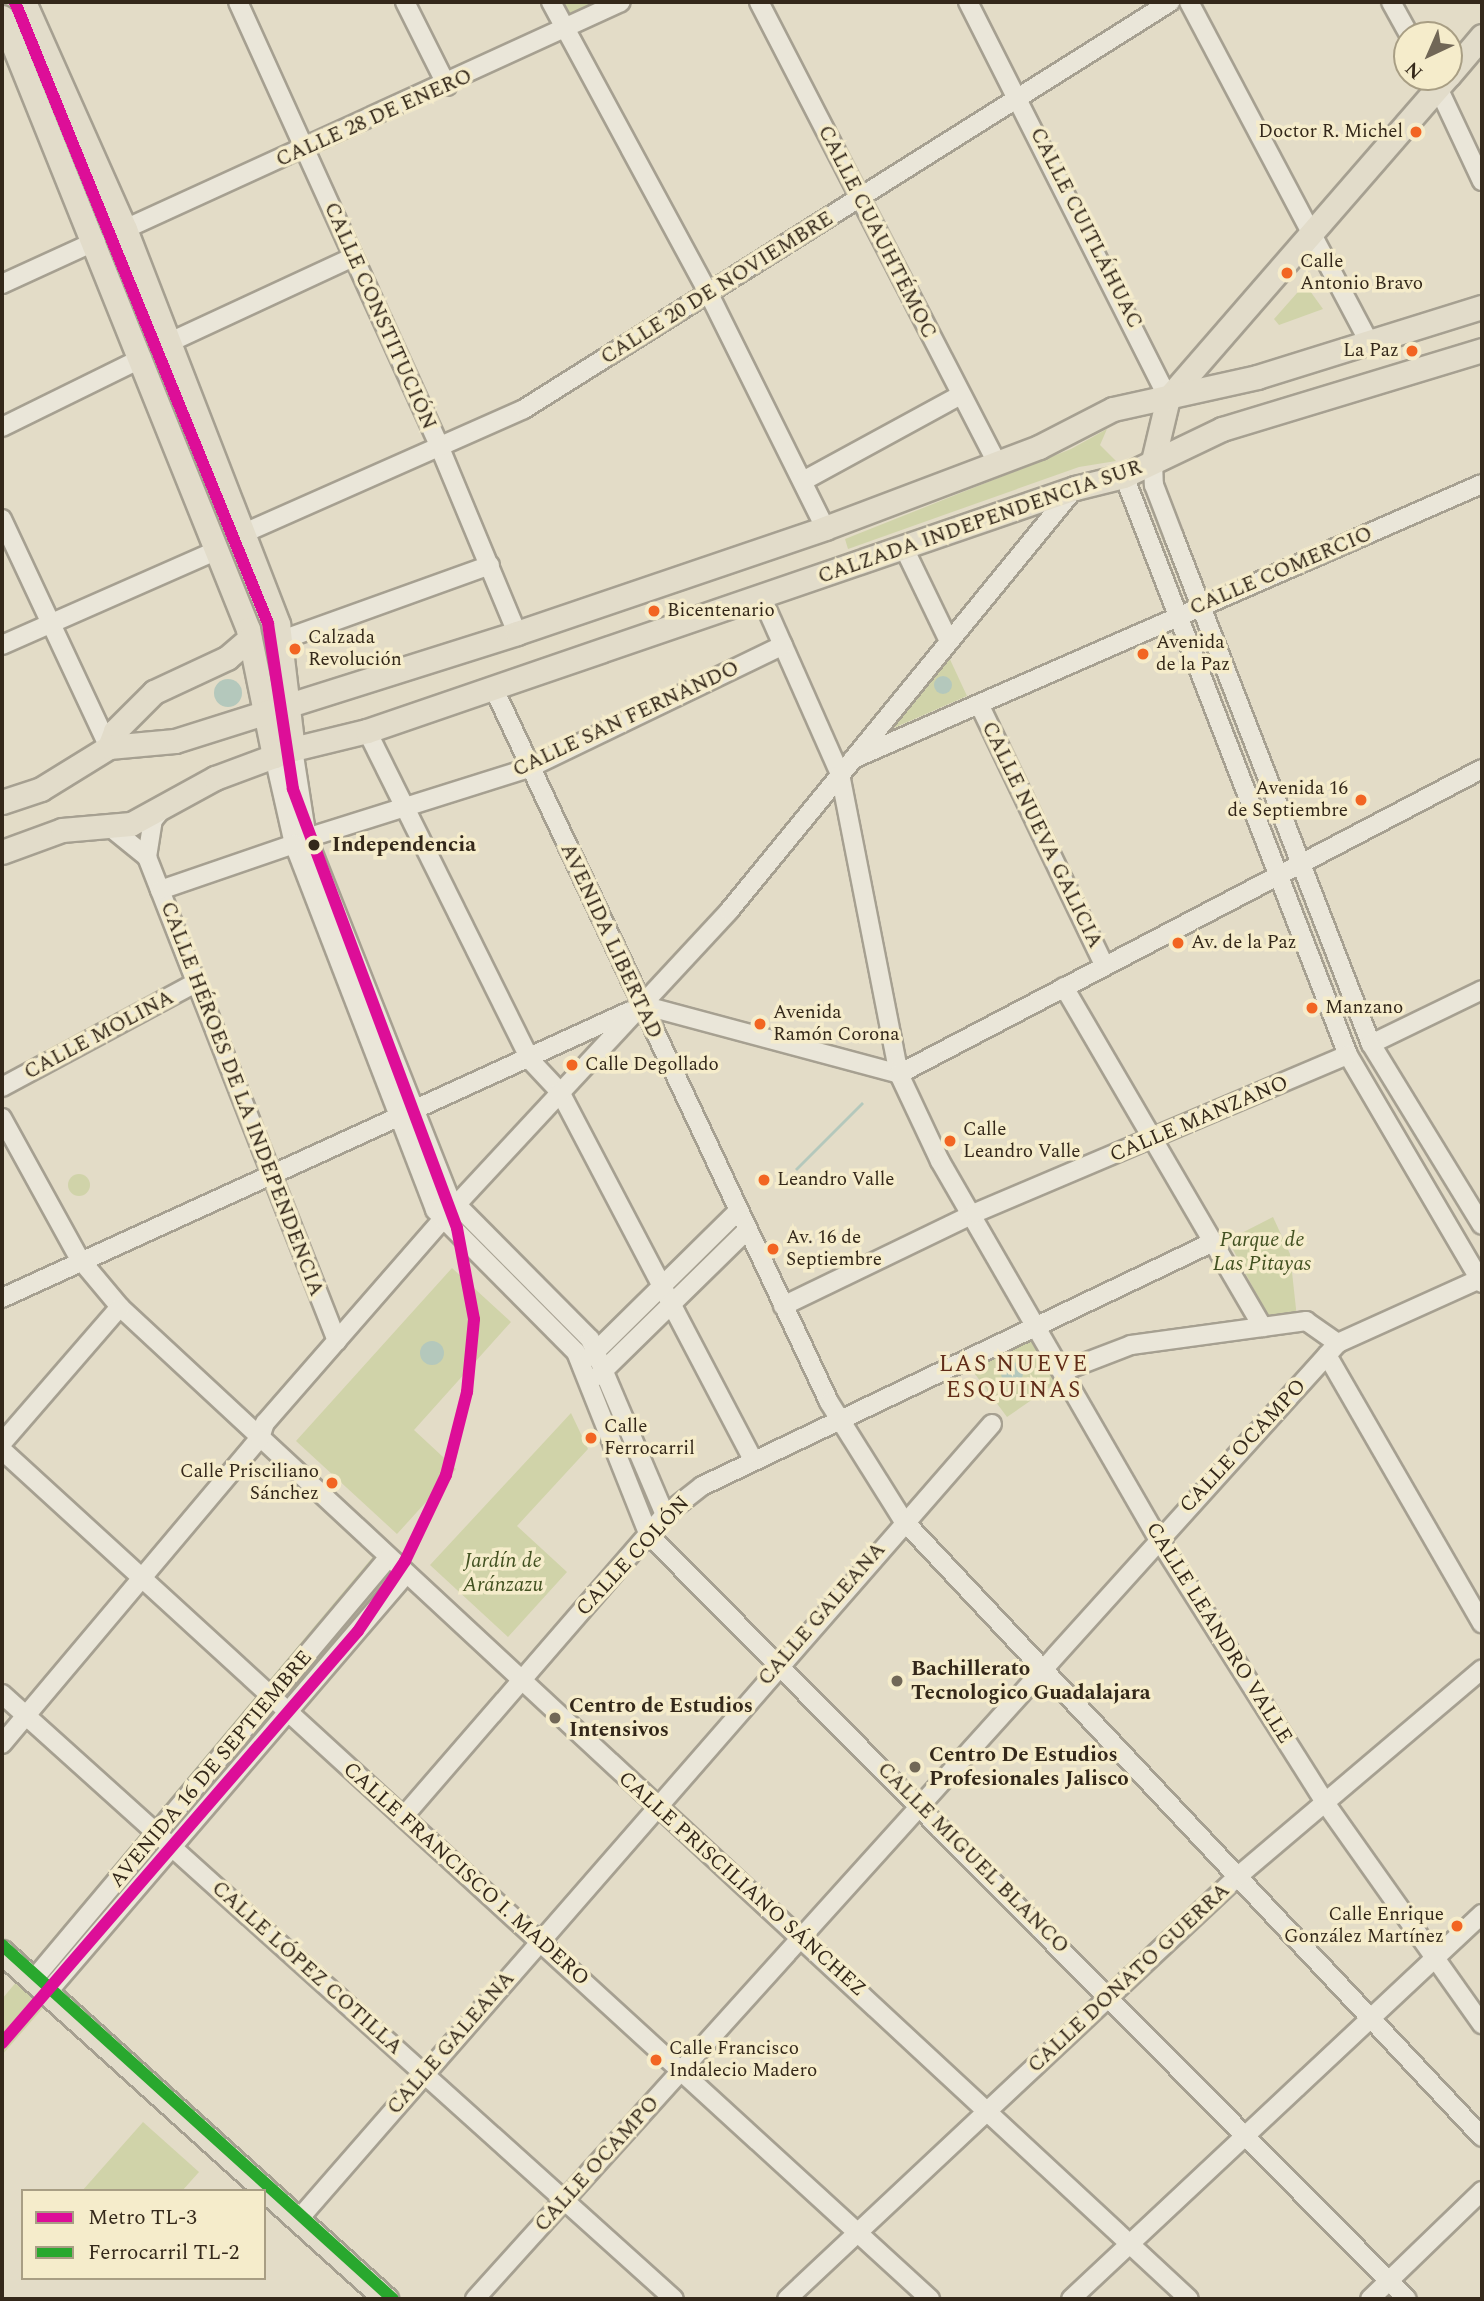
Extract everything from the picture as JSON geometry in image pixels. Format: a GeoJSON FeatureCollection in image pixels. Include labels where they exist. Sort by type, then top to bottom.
{"type":"FeatureCollection","features":[{"type":"Feature","properties":{"kind":"main road"},"geometry":{"type":"LineString","coordinates":[[24,2],[125,229],[282,640],[290,705],[283,753]]}},
{"type":"Feature","properties":{"kind":"main road"},"geometry":{"type":"LineString","coordinates":[[2,17],[96,241],[217,550],[250,638],[264,712],[283,753]]}},
{"type":"Feature","properties":{"kind":"main road"},"geometry":{"type":"LineString","coordinates":[[1463,56],[1482,36]]}},
{"type":"Feature","properties":{"kind":"main road"},"geometry":{"type":"LineString","coordinates":[[1153,461],[1168,398],[1432,91]]}},
{"type":"Feature","properties":{"kind":"main road"},"geometry":{"type":"LineString","coordinates":[[2,802],[41,789],[109,747],[174,741],[517,633],[825,528],[996,461],[1113,409],[1168,398],[1369,342],[1482,307]]}},
{"type":"Feature","properties":{"kind":"main road","name":"CALZADA INDEPENDENCIA SUR"},"geometry":{"type":"LineString","coordinates":[[2,852],[62,830],[110,827],[163,808],[215,778],[283,753],[367,731],[762,598],[1074,488],[1124,476],[1222,429],[1482,350]]}},
{"type":"Feature","properties":{"kind":"main road"},"geometry":{"type":"LineString","coordinates":[[109,747],[115,730],[154,692],[227,658],[250,638]]}},
{"type":"Feature","properties":{"kind":"main road"},"geometry":{"type":"LineString","coordinates":[[2,1952],[264,2189]]}},
{"type":"Feature","properties":{"kind":"main road"},"geometry":{"type":"LineString","coordinates":[[266,2191],[386,2299]]}},
{"type":"Feature","properties":{"kind":"street","name":"CALLE CONSTITUCIÓN"},"geometry":{"type":"LineString","coordinates":[[238,2],[440,447],[517,633]]}},
{"type":"Feature","properties":{"kind":"street"},"geometry":{"type":"LineString","coordinates":[[405,2],[447,86]]}},
{"type":"Feature","properties":{"kind":"street"},"geometry":{"type":"LineString","coordinates":[[551,2],[709,294],[825,528]]}},
{"type":"Feature","properties":{"kind":"street","name":"CALLE 28 DE ENERO"},"geometry":{"type":"LineString","coordinates":[[125,229],[447,86],[621,2]]}},
{"type":"Feature","properties":{"kind":"street","name":"CALLE CUAUHTÉMOC"},"geometry":{"type":"LineString","coordinates":[[759,2],[996,461]]}},
{"type":"Feature","properties":{"kind":"street","name":"CALLE CUITLÁHUAC"},"geometry":{"type":"LineString","coordinates":[[968,2],[1021,99],[1168,398]]}},
{"type":"Feature","properties":{"kind":"street","name":"CALLE 20 DE NOVIEMBRE"},"geometry":{"type":"LineString","coordinates":[[242,534],[524,410],[858,198],[1021,99],[1170,2]]}},
{"type":"Feature","properties":{"kind":"street"},"geometry":{"type":"LineString","coordinates":[[1189,2],[1369,342]]}},
{"type":"Feature","properties":{"kind":"street"},"geometry":{"type":"LineString","coordinates":[[1391,2],[1401,21]]}},
{"type":"Feature","properties":{"kind":"street"},"geometry":{"type":"LineString","coordinates":[[1447,91],[1482,181]]}},
{"type":"Feature","properties":{"kind":"street"},"geometry":{"type":"LineString","coordinates":[[2,284],[96,241]]}},
{"type":"Feature","properties":{"kind":"street"},"geometry":{"type":"LineString","coordinates":[[168,343],[353,257]]}},
{"type":"Feature","properties":{"kind":"street"},"geometry":{"type":"LineString","coordinates":[[2,427],[142,358]]}},
{"type":"Feature","properties":{"kind":"street"},"geometry":{"type":"LineString","coordinates":[[803,481],[961,395]]}},
{"type":"Feature","properties":{"kind":"street"},"geometry":{"type":"LineString","coordinates":[[1153,461],[1154,485],[1371,1044],[1482,1225]]}},
{"type":"Feature","properties":{"kind":"street"},"geometry":{"type":"LineString","coordinates":[[1124,476],[1275,875],[1348,1055],[1481,1280],[1332,1349]]}},
{"type":"Feature","properties":{"kind":"street","name":"CALLE COMERCIO"},"geometry":{"type":"LineString","coordinates":[[845,767],[1176,614],[1482,484]]}},
{"type":"Feature","properties":{"kind":"street"},"geometry":{"type":"LineString","coordinates":[[2,1744],[139,1577],[260,1438],[265,1423],[443,1219],[730,911],[948,639],[1074,488]]}},
{"type":"Feature","properties":{"kind":"street"},"geometry":{"type":"LineString","coordinates":[[2,519],[109,747]]}},
{"type":"Feature","properties":{"kind":"street"},"geometry":{"type":"LineString","coordinates":[[904,548],[948,639]]}},
{"type":"Feature","properties":{"kind":"street"},"geometry":{"type":"LineString","coordinates":[[2,645],[217,550]]}},
{"type":"Feature","properties":{"kind":"street"},"geometry":{"type":"LineString","coordinates":[[282,640],[490,565]]}},
{"type":"Feature","properties":{"kind":"street","name":"CALLE LEANDRO VALLE"},"geometry":{"type":"LineString","coordinates":[[762,598],[845,767],[898,1074],[940,1161],[975,1213],[1039,1323],[1158,1538],[1326,1804],[1482,2024]]}},
{"type":"Feature","properties":{"kind":"street","name":"CALLE SAN FERNANDO"},"geometry":{"type":"LineString","coordinates":[[160,890],[301,841],[529,768],[783,645]]}},
{"type":"Feature","properties":{"kind":"street","name":"AVENIDA LIBERTAD"},"geometry":{"type":"LineString","coordinates":[[494,689],[737,1212],[839,1422],[903,1520],[1482,2137]]}},
{"type":"Feature","properties":{"kind":"street","name":"CALLE NUEVA GALICIA"},"geometry":{"type":"LineString","coordinates":[[980,706],[1104,965]]}},
{"type":"Feature","properties":{"kind":"street"},"geometry":{"type":"LineString","coordinates":[[367,731],[402,808],[530,1060],[560,1092],[664,1284],[753,1460]]}},
{"type":"Feature","properties":{"kind":"street"},"geometry":{"type":"LineString","coordinates":[[283,753],[301,841],[404,1116],[457,1204],[596,1351],[665,1515]]}},
{"type":"Feature","properties":{"kind":"street"},"geometry":{"type":"LineString","coordinates":[[2,1298],[79,1258],[273,1176],[530,1060],[642,1005],[898,1074],[1482,769]]}},
{"type":"Feature","properties":{"kind":"street"},"geometry":{"type":"LineString","coordinates":[[147,857],[153,820],[163,808]]}},
{"type":"Feature","properties":{"kind":"street","name":"CALLE HÉROES DE LA INDEPENDENCIA"},"geometry":{"type":"LineString","coordinates":[[110,827],[147,857],[337,1341]]}},
{"type":"Feature","properties":{"kind":"street","name":"CALLE MOLINA"},"geometry":{"type":"LineString","coordinates":[[2,1087],[197,982]]}},
{"type":"Feature","properties":{"kind":"street"},"geometry":{"type":"LineString","coordinates":[[1064,987],[1263,1327]]}},
{"type":"Feature","properties":{"kind":"street"},"geometry":{"type":"LineString","coordinates":[[1371,1044],[1482,990]]}},
{"type":"Feature","properties":{"kind":"street","name":"CALLE MANZANO"},"geometry":{"type":"LineString","coordinates":[[783,1306],[975,1213],[1153,1140],[1348,1055]]}},
{"type":"Feature","properties":{"kind":"street","name":"CALLE MIGUEL BLANCO"},"geometry":{"type":"LineString","coordinates":[[404,1116],[443,1219],[576,1352],[649,1535],[1111,1995],[1407,2299]]}},
{"type":"Feature","properties":{"kind":"street","name":"CALLE PRISCILIANO SÁNCHEZ"},"geometry":{"type":"LineString","coordinates":[[2,1118],[79,1258],[120,1307],[388,1558],[989,2110],[1189,2299]]}},
{"type":"Feature","properties":{"kind":"street"},"geometry":{"type":"LineString","coordinates":[[581,1366],[737,1212]]}},
{"type":"Feature","properties":{"kind":"street"},"geometry":{"type":"LineString","coordinates":[[588,1386],[746,1231]]}},
{"type":"Feature","properties":{"kind":"street","name":"CALLE COLÓN"},"geometry":{"type":"LineString","coordinates":[[404,1816],[519,1679],[665,1515],[702,1486],[1213,1242]]}},
{"type":"Feature","properties":{"kind":"street"},"geometry":{"type":"LineString","coordinates":[[2,1443],[120,1307]]}},
{"type":"Feature","properties":{"kind":"street"},"geometry":{"type":"LineString","coordinates":[[1066,1370],[1131,1345],[1306,1321],[1332,1349],[1482,1624]]}},
{"type":"Feature","properties":{"kind":"street","name":"CALLE OCAMPO"},"geometry":{"type":"LineString","coordinates":[[475,2299],[566,2201],[799,1936],[1158,1538],[1332,1349]]}},
{"type":"Feature","properties":{"kind":"street","name":"CALLE GALEANA"},"geometry":{"type":"LineString","coordinates":[[298,2220],[903,1520],[992,1424]]}},
{"type":"Feature","properties":{"kind":"street","name":"CALLE FRANCISCO I. MADERO"},"geometry":{"type":"LineString","coordinates":[[2,1450],[930,2299]]}},
{"type":"Feature","properties":{"kind":"street","name":"AVENIDA 16 DE SEPTIEMBRE"},"geometry":{"type":"LineString","coordinates":[[40,1986],[156,1834],[388,1558]]}},
{"type":"Feature","properties":{"kind":"street","name":"AVENIDA 16 DE SEPTIEMBRE"},"geometry":{"type":"LineString","coordinates":[[40,1986],[172,1848],[406,1574]]}},
{"type":"Feature","properties":{"kind":"street","name":"CALLE DONATO GUERRA"},"geometry":{"type":"LineString","coordinates":[[787,2299],[1237,1877],[1482,1669]]}},
{"type":"Feature","properties":{"kind":"street","name":"CALLE LÓPEZ COTILLA"},"geometry":{"type":"LineString","coordinates":[[2,1694],[674,2299]]}},
{"type":"Feature","properties":{"kind":"street"},"geometry":{"type":"LineString","coordinates":[[1071,2299],[1482,1914]]}},
{"type":"Feature","properties":{"kind":"street"},"geometry":{"type":"LineString","coordinates":[[1370,2299],[1482,2191]]}},
{"type":"Feature","properties":{"kind":"green space"},"geometry":{"type":"Polygon","coordinates":[[[556,2],[599,2],[569,22],[556,2]]]}},
{"type":"Feature","properties":{"kind":"green space"},"geometry":{"type":"Polygon","coordinates":[[[1305,284],[1323,309],[1279,325],[1274,319],[1305,284]]]}},
{"type":"Feature","properties":{"kind":"green space"},"geometry":{"type":"Polygon","coordinates":[[[1107,429],[1100,445],[1116,461],[1079,467],[848,549],[845,539],[1071,449],[1107,429]]]}},
{"type":"Feature","properties":{"kind":"green space"},"geometry":{"type":"Polygon","coordinates":[[[947,653],[967,696],[889,730],[947,653]]]}},
{"type":"Feature","properties":{"kind":"green space"},"geometry":{"type":"Polygon","coordinates":[[[79,1174],[87,1177],[90,1185],[87,1193],[79,1196],[71,1193],[68,1185],[71,1177],[79,1174]]]}},
{"type":"Feature","properties":{"kind":"green space","name":"Parque de Las Pitayas"},"geometry":{"type":"Polygon","coordinates":[[[1273,1217],[1290,1254],[1297,1318],[1271,1322],[1228,1240],[1273,1217]]]}},
{"type":"Feature","properties":{"kind":"green space"},"geometry":{"type":"Polygon","coordinates":[[[452,1268],[511,1322],[414,1430],[456,1469],[397,1534],[296,1441],[452,1268]]]}},
{"type":"Feature","properties":{"kind":"green space"},"geometry":{"type":"Polygon","coordinates":[[[1030,1333],[1062,1379],[1007,1417],[969,1366],[1030,1333]],[[1014,1362],[1001,1370],[1010,1384],[1023,1373],[1014,1362]]]}},
{"type":"Feature","properties":{"kind":"green space","name":"Jardín de Aránzazu"},"geometry":{"type":"Polygon","coordinates":[[[571,1413],[588,1449],[517,1526],[567,1572],[508,1637],[430,1565],[571,1413]]]}},
{"type":"Feature","properties":{"kind":"green space"},"geometry":{"type":"Polygon","coordinates":[[[376,1553],[411,1585],[2,2055],[2,1999],[376,1553]]]}},
{"type":"Feature","properties":{"kind":"green space"},"geometry":{"type":"Polygon","coordinates":[[[143,2122],[199,2172],[184,2189],[84,2189],[143,2122]]]}},
{"type":"Feature","properties":{"kind":"shaded area"},"geometry":{"type":"Polygon","coordinates":[[[943,676],[949,679],[952,685],[949,691],[943,694],[937,691],[934,685],[937,679],[943,676]]]}},
{"type":"Feature","properties":{"kind":"shaded area"},"geometry":{"type":"Polygon","coordinates":[[[228,679],[238,683],[242,693],[238,703],[228,707],[218,703],[214,693],[218,683],[228,679]]]}},
{"type":"Feature","properties":{"kind":"shaded area"},"geometry":{"type":"Polygon","coordinates":[[[862,1102],[864,1104],[797,1171],[795,1169],[862,1102]]]}},
{"type":"Feature","properties":{"kind":"shaded area"},"geometry":{"type":"Polygon","coordinates":[[[432,1341],[441,1344],[444,1353],[441,1362],[432,1365],[423,1362],[420,1353],[423,1344],[432,1341]]]}},
{"type":"Feature","properties":{"kind":"shaded area"},"geometry":{"type":"Polygon","coordinates":[[[1012,1362],[1020,1365],[1023,1373],[1020,1381],[1012,1384],[1004,1381],[1001,1373],[1004,1365],[1012,1362]]]}},
{"type":"Feature","properties":{"kind":"metro line","name":"TL-3"},"geometry":{"type":"LineString","coordinates":[[2,2043],[358,1631],[405,1561],[446,1475],[467,1392],[474,1319],[457,1228],[293,789],[268,623],[15,2]]}},
{"type":"Feature","properties":{"kind":"rail line","name":"TL-2"},"geometry":{"type":"LineString","coordinates":[[2,1945],[393,2299]]}},
{"type":"Feature","properties":{"kind":"place","name":"Doctor R. Michel"},"geometry":{"type":"Point","coordinates":[1416,132]}},
{"type":"Feature","properties":{"kind":"place","name":"Calle Antonio Bravo"},"geometry":{"type":"Point","coordinates":[1287,273]}},
{"type":"Feature","properties":{"kind":"place","name":"La Paz"},"geometry":{"type":"Point","coordinates":[1412,351]}},
{"type":"Feature","properties":{"kind":"place","name":"Bicentenario"},"geometry":{"type":"Point","coordinates":[654,611]}},
{"type":"Feature","properties":{"kind":"place","name":"Calzada Revolución"},"geometry":{"type":"Point","coordinates":[295,649]}},
{"type":"Feature","properties":{"kind":"place","name":"Avenida de la Paz"},"geometry":{"type":"Point","coordinates":[1143,654]}},
{"type":"Feature","properties":{"kind":"place","name":"Avenida 16 de Septiembre"},"geometry":{"type":"Point","coordinates":[1361,800]}},
{"type":"Feature","properties":{"kind":"place","name":"Independencia"},"geometry":{"type":"Point","coordinates":[314,845]}},
{"type":"Feature","properties":{"kind":"place","name":"Av. de la Paz"},"geometry":{"type":"Point","coordinates":[1178,943]}},
{"type":"Feature","properties":{"kind":"place","name":"Manzano"},"geometry":{"type":"Point","coordinates":[1312,1008]}},
{"type":"Feature","properties":{"kind":"place","name":"Avenida Ramón Corona"},"geometry":{"type":"Point","coordinates":[760,1024]}},
{"type":"Feature","properties":{"kind":"place","name":"Calle Degollado"},"geometry":{"type":"Point","coordinates":[572,1065]}},
{"type":"Feature","properties":{"kind":"place","name":"Calle Leandro Valle"},"geometry":{"type":"Point","coordinates":[950,1141]}},
{"type":"Feature","properties":{"kind":"place","name":"Leandro Valle"},"geometry":{"type":"Point","coordinates":[764,1180]}},
{"type":"Feature","properties":{"kind":"place","name":"Av. 16 de Septiembre"},"geometry":{"type":"Point","coordinates":[773,1249]}},
{"type":"Feature","properties":{"kind":"place","name":"Calle Ferrocarril"},"geometry":{"type":"Point","coordinates":[591,1438]}},
{"type":"Feature","properties":{"kind":"place","name":"Calle Prisciliano Sánchez"},"geometry":{"type":"Point","coordinates":[332,1483]}},
{"type":"Feature","properties":{"kind":"place","name":"Bachillerato Tecnologico Guadalajara"},"geometry":{"type":"Point","coordinates":[897,1681]}},
{"type":"Feature","properties":{"kind":"place","name":"Centro de Estudios Intensivos"},"geometry":{"type":"Point","coordinates":[555,1718]}},
{"type":"Feature","properties":{"kind":"place","name":"Centro De Estudios Profesionales Jalisco"},"geometry":{"type":"Point","coordinates":[915,1767]}},
{"type":"Feature","properties":{"kind":"place","name":"Calle Enrique González Martínez"},"geometry":{"type":"Point","coordinates":[1457,1926]}},
{"type":"Feature","properties":{"kind":"place","name":"Calle Francisco Indalecio Madero"},"geometry":{"type":"Point","coordinates":[656,2060]}},
{"type":"Feature","properties":{"kind":"district","name":"LAS NUEVE ESQUINAS"},"geometry":{"type":"Point","coordinates":[1014,1378]}}]}
